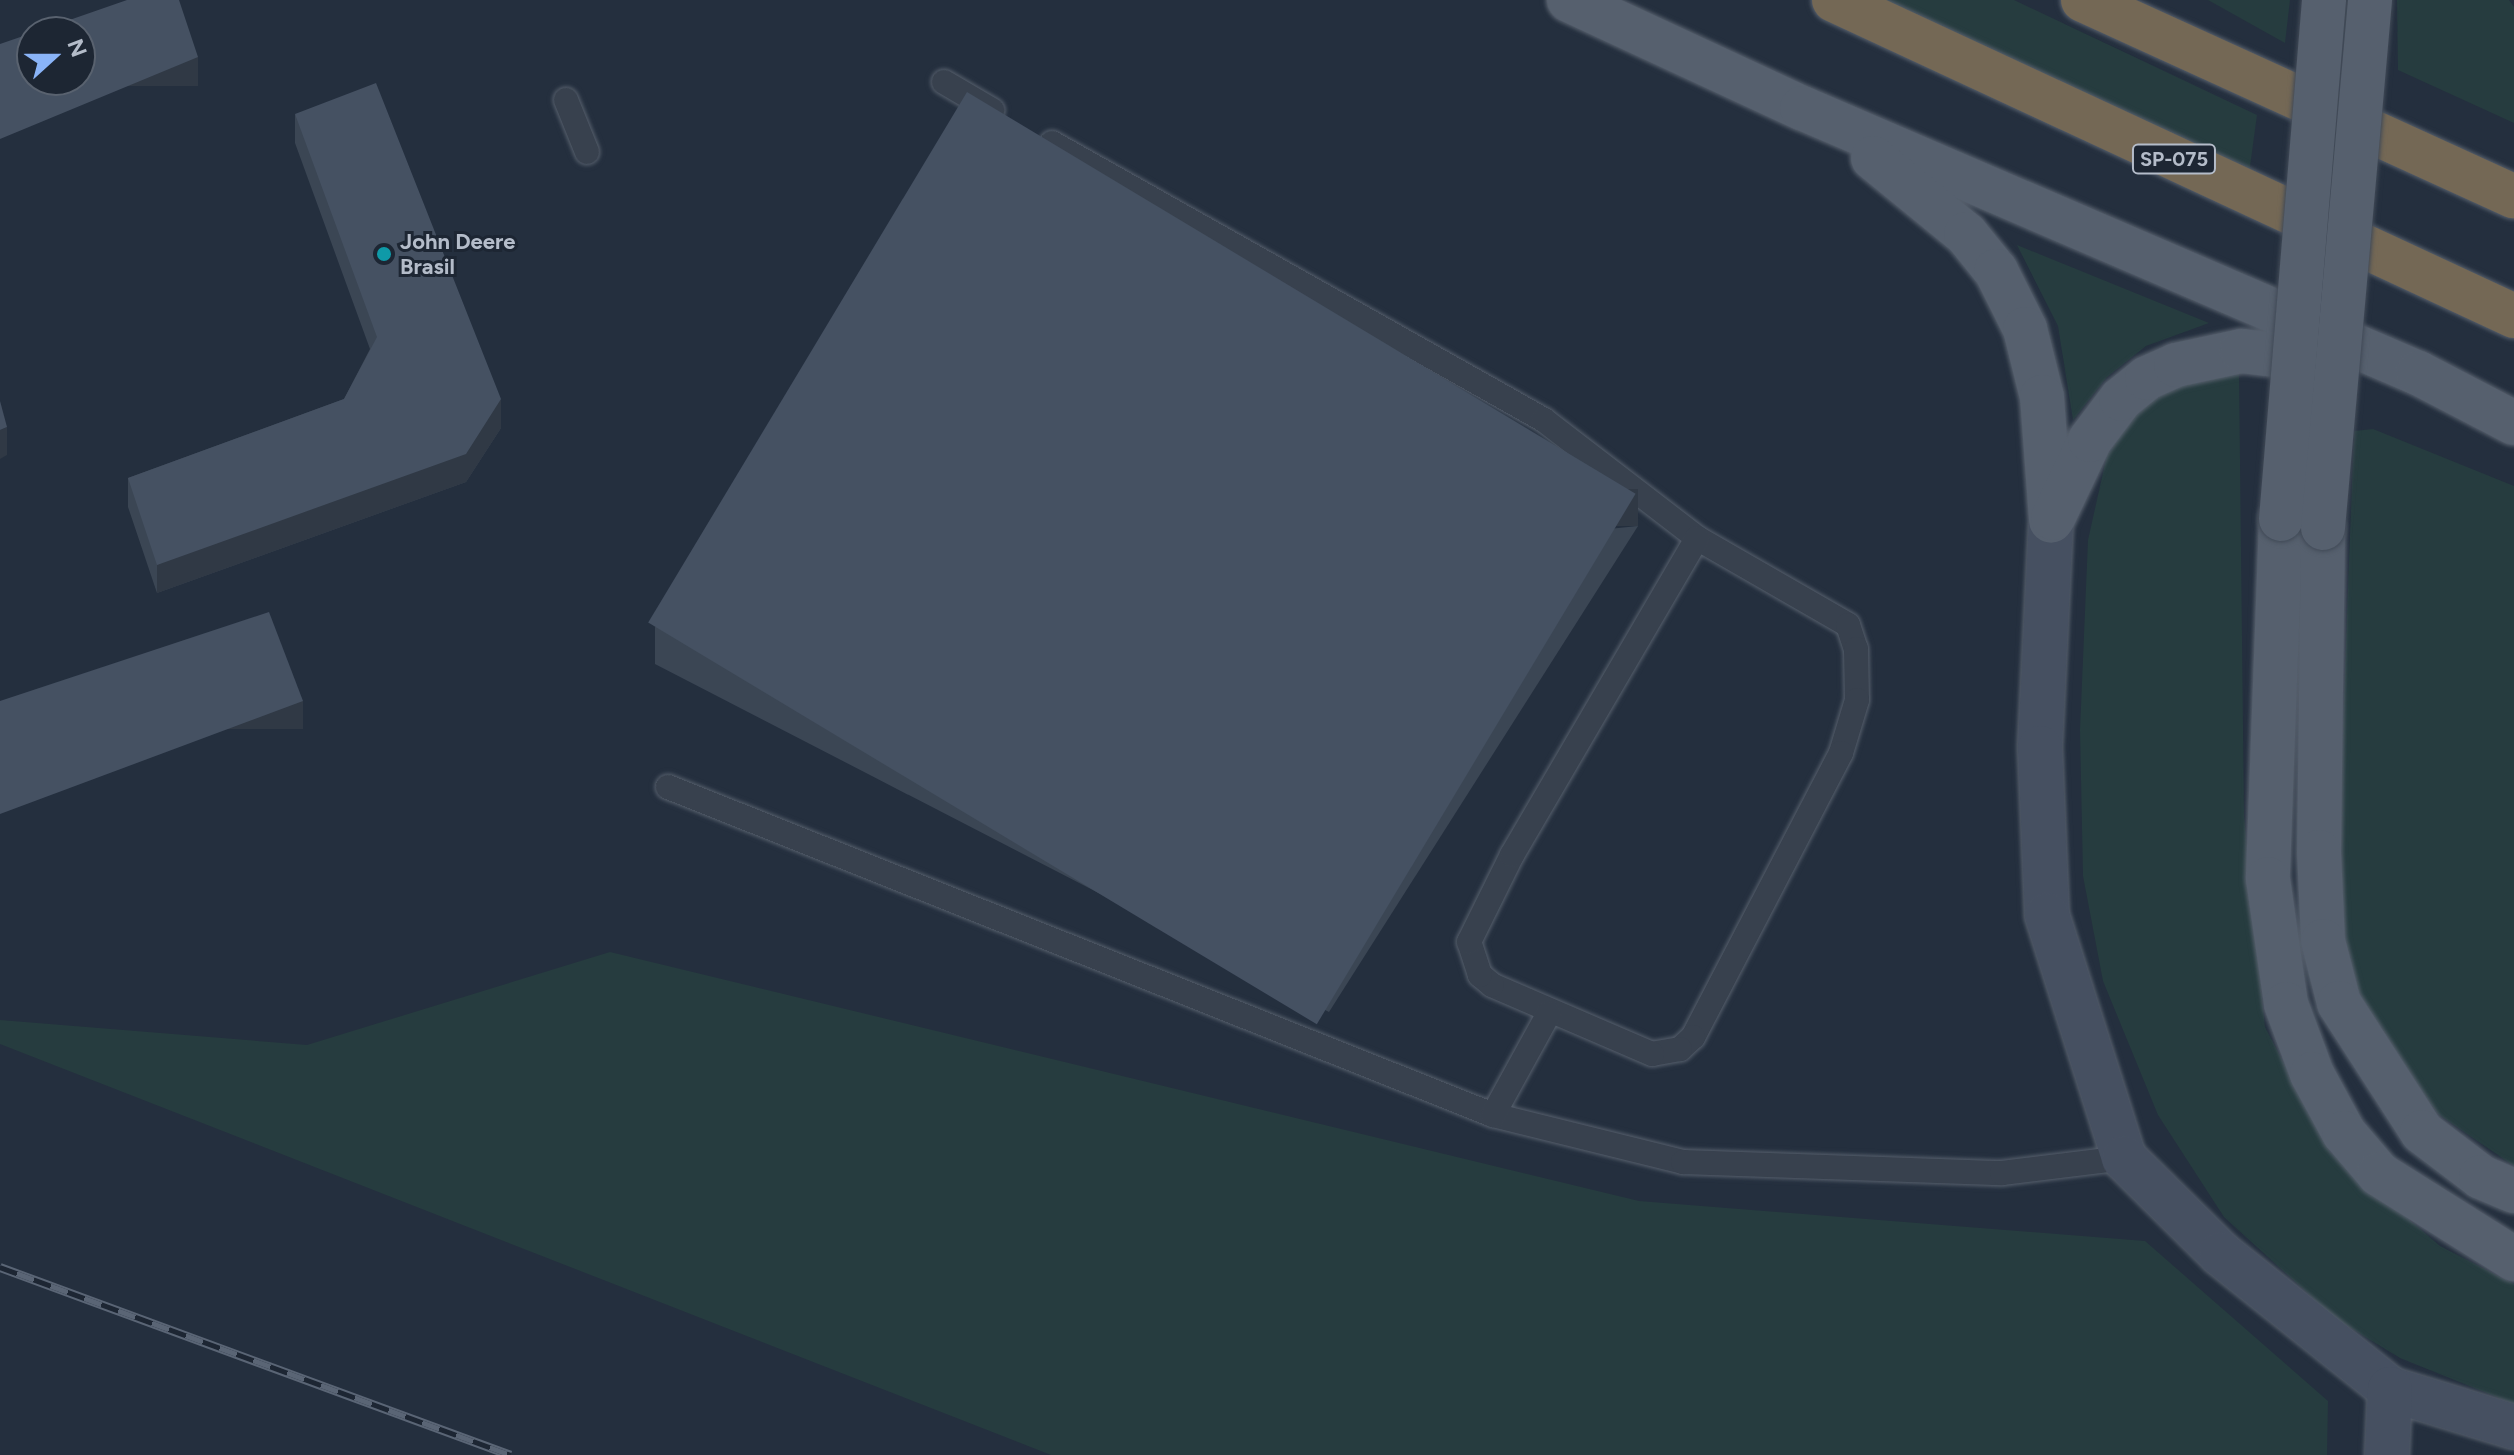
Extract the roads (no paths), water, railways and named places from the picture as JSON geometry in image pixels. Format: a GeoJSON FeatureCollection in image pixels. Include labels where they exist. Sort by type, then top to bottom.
{"type":"FeatureCollection","features":[{"type":"Feature","properties":{"kind":"highway","name":"SP-075"},"geometry":{"type":"LineString","coordinates":[[1834,0],[2514,316]]}},
{"type":"Feature","properties":{"kind":"highway"},"geometry":{"type":"LineString","coordinates":[[2083,0],[2197,48],[2514,196]]}},
{"type":"Feature","properties":{"kind":"highway"},"geometry":{"type":"LineString","coordinates":[[2128,0],[2197,48]]}},
{"type":"Feature","properties":{"kind":"main road"},"geometry":{"type":"LineString","coordinates":[[1569,0],[1802,108],[2418,373],[2510,422]]}},
{"type":"Feature","properties":{"kind":"main road"},"geometry":{"type":"LineString","coordinates":[[2324,0],[2281,519],[2268,879],[2286,1004],[2318,1086],[2344,1133],[2379,1174],[2514,1259]]}},
{"type":"Feature","properties":{"kind":"main road"},"geometry":{"type":"LineString","coordinates":[[2370,0],[2323,528],[2319,852],[2323,941],[2339,1003],[2422,1132],[2481,1177],[2514,1191]]}},
{"type":"Feature","properties":{"kind":"main road"},"geometry":{"type":"LineString","coordinates":[[1802,108],[1922,194],[1996,271],[2025,329],[2042,397],[2051,521],[2040,748],[2047,915],[2124,1158],[2221,1254],[2390,1389],[2514,1427]]}},
{"type":"Feature","properties":{"kind":"main road"},"geometry":{"type":"LineString","coordinates":[[2051,521],[2090,440],[2121,399],[2147,378],[2176,365],[2242,351],[2418,373]]}},
{"type":"Feature","properties":{"kind":"main road"},"geometry":{"type":"LineString","coordinates":[[2387,1455],[2390,1389]]}},
{"type":"Feature","properties":{"kind":"lane"},"geometry":{"type":"LineString","coordinates":[[944,82],[1544,420],[1697,538],[1848,625],[1856,649],[1857,700],[1841,753],[1686,1043],[1666,1054],[1652,1054],[1549,1013],[1480,975],[1469,942],[1512,855],[1697,538]]}},
{"type":"Feature","properties":{"kind":"lane"},"geometry":{"type":"LineString","coordinates":[[566,100],[587,152]]}},
{"type":"Feature","properties":{"kind":"lane"},"geometry":{"type":"LineString","coordinates":[[668,787],[1493,1115],[1683,1162],[2002,1173],[2124,1158]]}},
{"type":"Feature","properties":{"kind":"lane"},"geometry":{"type":"LineString","coordinates":[[1493,1115],[1549,1013]]}},
{"type":"Feature","properties":{"kind":"railway"},"geometry":{"type":"LineString","coordinates":[[0,1267],[511,1455]]}},
{"type":"Feature","properties":{"kind":"place","name":"John Deere Brasil"},"geometry":{"type":"Point","coordinates":[384,254]}}]}
